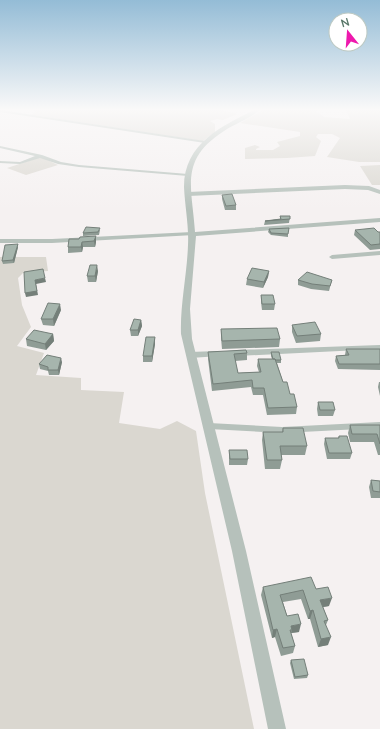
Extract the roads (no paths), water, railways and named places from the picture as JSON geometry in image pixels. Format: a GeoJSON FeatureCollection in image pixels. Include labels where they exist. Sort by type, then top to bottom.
{"type":"FeatureCollection","features":[{"type":"Feature","properties":{"kind":"street"},"geometry":{"type":"LineString","coordinates":[[204,143],[195,153],[188,175],[188,194],[192,234],[186,323],[190,355],[209,426],[277,729]]}},
{"type":"Feature","properties":{"kind":"street"},"geometry":{"type":"LineString","coordinates":[[0,146],[40,156],[60,163],[79,166],[188,175]]}},
{"type":"Feature","properties":{"kind":"street"},"geometry":{"type":"LineString","coordinates":[[0,162],[20,163],[40,156]]}},
{"type":"Feature","properties":{"kind":"street"},"geometry":{"type":"LineString","coordinates":[[188,194],[345,187],[369,188],[380,192]]}},
{"type":"Feature","properties":{"kind":"street"},"geometry":{"type":"LineString","coordinates":[[0,241],[52,241],[192,234],[380,220]]}},
{"type":"Feature","properties":{"kind":"street"},"geometry":{"type":"LineString","coordinates":[[332,257],[380,252]]}},
{"type":"Feature","properties":{"kind":"street"},"geometry":{"type":"LineString","coordinates":[[190,355],[380,347]]}},
{"type":"Feature","properties":{"kind":"street"},"geometry":{"type":"LineString","coordinates":[[209,426],[282,430],[380,425]]}}]}
